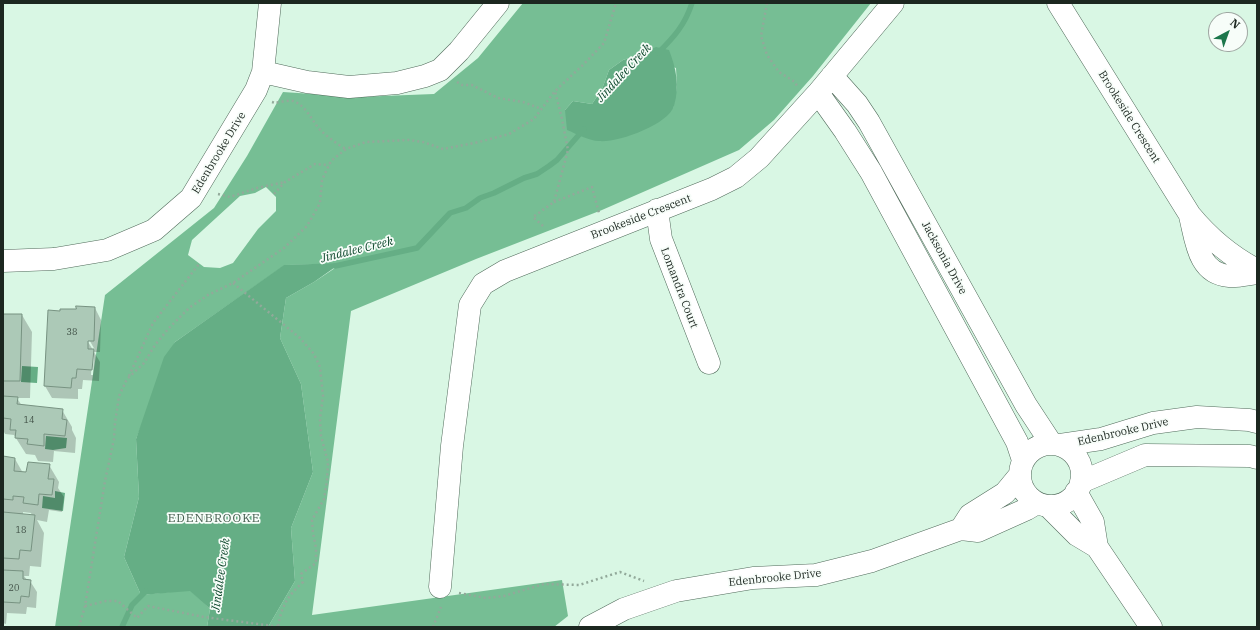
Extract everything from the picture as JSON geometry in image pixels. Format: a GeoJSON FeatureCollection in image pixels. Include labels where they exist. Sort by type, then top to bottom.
{"type":"FeatureCollection","features":[{"type":"Feature","properties":{"kind":"street","name":"Edenbrooke Drive"},"geometry":{"type":"LineString","coordinates":[[3,261],[54,259],[107,250],[154,230],[191,198],[256,90],[263,72],[270,3]]}},
{"type":"Feature","properties":{"kind":"street"},"geometry":{"type":"LineString","coordinates":[[263,72],[306,82],[349,87],[397,83],[425,76],[440,70],[459,51],[498,3]]}},
{"type":"Feature","properties":{"kind":"street","name":"Brookeside Crescent"},"geometry":{"type":"LineString","coordinates":[[440,587],[452,446],[470,305],[483,284],[504,270],[721,185],[736,177],[759,158],[814,98],[893,3]]}},
{"type":"Feature","properties":{"kind":"street","name":"Brookeside Crescent"},"geometry":{"type":"LineString","coordinates":[[1051,3],[1063,11],[1190,215],[1221,247],[1257,270]]}},
{"type":"Feature","properties":{"kind":"street","name":"Jacksonia Drive"},"geometry":{"type":"LineString","coordinates":[[832,76],[857,104],[869,122],[1026,405],[1055,444]]}},
{"type":"Feature","properties":{"kind":"street"},"geometry":{"type":"LineString","coordinates":[[814,98],[844,131],[871,172],[991,397],[1017,442],[1021,468],[1021,484],[1025,492],[1030,498],[1043,504],[1077,535],[1097,547]]}},
{"type":"Feature","properties":{"kind":"street","name":"Lomandra Court"},"geometry":{"type":"LineString","coordinates":[[657,210],[661,239],[709,363]]}},
{"type":"Feature","properties":{"kind":"street","name":"Brookeside Crescent"},"geometry":{"type":"LineString","coordinates":[[1190,215],[1199,253],[1209,268],[1222,275],[1230,276],[1257,273]]}},
{"type":"Feature","properties":{"kind":"street","name":"Edenbrooke Drive"},"geometry":{"type":"LineString","coordinates":[[1055,444],[1101,439],[1153,423],[1197,417],[1249,420],[1257,422]]}},
{"type":"Feature","properties":{"kind":"street"},"geometry":{"type":"LineString","coordinates":[[961,529],[970,515],[1006,493],[1028,453],[1042,444],[1055,444],[1068,449],[1075,456],[1080,464],[1082,473],[1079,487],[1069,500],[1059,505],[1043,504]]}},
{"type":"Feature","properties":{"kind":"street"},"geometry":{"type":"LineString","coordinates":[[1079,487],[1145,455],[1250,456],[1257,458]]}},
{"type":"Feature","properties":{"kind":"street"},"geometry":{"type":"LineString","coordinates":[[1079,487],[1092,522],[1097,547],[1151,627]]}},
{"type":"Feature","properties":{"kind":"street","name":"Edenbrooke Drive"},"geometry":{"type":"LineString","coordinates":[[590,627],[624,609],[676,591],[753,578],[816,575],[872,561],[961,529],[978,531],[1027,509],[1043,504]]}},
{"type":"Feature","properties":{"kind":"path"},"geometry":{"type":"LineString","coordinates":[[128,378],[144,363],[155,345],[189,308],[208,295],[232,283],[284,248],[308,226],[320,203],[322,180],[329,165],[331,161],[346,149],[366,142],[409,140],[423,142],[443,149],[509,134],[534,119],[555,91],[604,44],[616,3]]}},
{"type":"Feature","properties":{"kind":"path"},"geometry":{"type":"LineString","coordinates":[[767,3],[761,36],[767,55],[779,72],[795,82],[814,98]]}},
{"type":"Feature","properties":{"kind":"path"},"geometry":{"type":"LineString","coordinates":[[440,70],[462,85],[472,85],[498,98],[523,102],[542,109]]}},
{"type":"Feature","properties":{"kind":"path"},"geometry":{"type":"LineString","coordinates":[[554,202],[568,150],[555,91]]}},
{"type":"Feature","properties":{"kind":"path"},"geometry":{"type":"LineString","coordinates":[[270,100],[275,103],[292,101],[303,107],[310,114],[317,127],[336,144],[346,149]]}},
{"type":"Feature","properties":{"kind":"path"},"geometry":{"type":"LineString","coordinates":[[274,194],[285,182],[315,164],[329,165]]}},
{"type":"Feature","properties":{"kind":"path"},"geometry":{"type":"LineString","coordinates":[[198,186],[215,194],[230,197],[257,188],[285,182]]}},
{"type":"Feature","properties":{"kind":"path"},"geometry":{"type":"LineString","coordinates":[[543,226],[533,218],[554,202],[592,187],[604,231]]}},
{"type":"Feature","properties":{"kind":"path"},"geometry":{"type":"LineString","coordinates":[[79,627],[114,439],[119,396],[153,323],[199,264]]}},
{"type":"Feature","properties":{"kind":"path"},"geometry":{"type":"LineString","coordinates":[[232,283],[300,338],[314,354],[320,367],[322,396],[320,419],[321,436],[328,462],[324,499],[312,520],[316,548],[316,563],[301,574],[303,582],[292,592],[286,601],[281,610],[278,627]]}},
{"type":"Feature","properties":{"kind":"path"},"geometry":{"type":"LineString","coordinates":[[440,587],[459,593],[486,598],[504,596],[544,584],[579,585],[620,572],[647,582]]}},
{"type":"Feature","properties":{"kind":"path"},"geometry":{"type":"LineString","coordinates":[[84,606],[118,601],[137,618],[148,606],[204,617],[281,627]]}},
{"type":"Feature","properties":{"kind":"shaded area"},"geometry":{"type":"Polygon","coordinates":[[[523,3],[871,3],[813,76],[774,120],[739,150],[602,210],[476,259],[351,311],[312,615],[562,580],[568,616],[554,627],[268,627],[295,581],[291,528],[313,472],[301,384],[280,338],[286,298],[341,264],[285,265],[175,342],[136,439],[139,497],[124,557],[141,595],[190,590],[210,609],[207,627],[55,627],[105,295],[214,208],[247,156],[283,92],[357,97],[434,94],[478,58],[523,3]],[[636,56],[623,60],[609,70],[602,89],[592,104],[573,101],[565,110],[673,108],[677,87],[676,68],[636,56]],[[266,187],[255,193],[240,196],[192,240],[188,255],[204,267],[220,268],[233,263],[258,229],[276,211],[276,197],[266,187]]]}},
{"type":"Feature","properties":{"kind":"water"},"geometry":{"type":"Polygon","coordinates":[[[656,47],[669,50],[674,64],[677,91],[674,106],[670,113],[662,120],[641,131],[629,136],[607,141],[591,140],[567,130],[565,110],[573,101],[592,104],[602,89],[609,70],[623,60],[656,47]]]}},
{"type":"Feature","properties":{"kind":"water"},"geometry":{"type":"Polygon","coordinates":[[[341,263],[314,282],[286,298],[280,338],[301,384],[313,472],[291,528],[295,581],[268,627],[207,627],[210,609],[190,591],[141,595],[124,557],[139,497],[136,439],[164,357],[175,342],[284,265],[341,263]]]}},
{"type":"Feature","properties":{"kind":"water"},"geometry":{"type":"Polygon","coordinates":[[[22,366],[38,367],[37,383],[21,382],[22,366]]]}},
{"type":"Feature","properties":{"kind":"water"},"geometry":{"type":"Polygon","coordinates":[[[46,436],[67,438],[66,448],[53,450],[45,449],[46,436]]]}},
{"type":"Feature","properties":{"kind":"water"},"geometry":{"type":"Polygon","coordinates":[[[55,491],[65,493],[63,511],[42,508],[43,496],[55,498],[55,491]]]}},
{"type":"Feature","properties":{"kind":"building"},"geometry":{"type":"Polygon","coordinates":[[[76,306],[95,307],[94,341],[88,341],[88,349],[94,349],[92,370],[77,369],[76,378],[72,378],[71,388],[44,386],[48,310],[60,311],[60,309],[76,309],[76,306]]]}},
{"type":"Feature","properties":{"kind":"building"},"geometry":{"type":"Polygon","coordinates":[[[4,314],[22,314],[20,381],[3,381],[4,314]]]}},
{"type":"Feature","properties":{"kind":"building"},"geometry":{"type":"Polygon","coordinates":[[[3,396],[18,397],[17,404],[63,409],[62,419],[67,420],[65,436],[44,434],[44,446],[27,444],[28,439],[15,438],[16,430],[10,430],[11,419],[3,418],[3,396]]]}},
{"type":"Feature","properties":{"kind":"building"},"geometry":{"type":"Polygon","coordinates":[[[3,456],[15,458],[14,471],[26,472],[28,462],[50,464],[48,479],[54,479],[52,495],[39,494],[38,505],[23,503],[24,497],[13,496],[13,500],[3,499],[3,456]]]}},
{"type":"Feature","properties":{"kind":"building"},"geometry":{"type":"Polygon","coordinates":[[[3,512],[35,515],[31,551],[20,550],[19,559],[3,558],[3,512]]]}},
{"type":"Feature","properties":{"kind":"building"},"geometry":{"type":"Polygon","coordinates":[[[3,570],[23,571],[23,579],[31,580],[29,597],[21,596],[20,603],[3,602],[3,570]]]}},
{"type":"Feature","properties":{"kind":"waterway","name":"Jindalee Creek"},"geometry":{"type":"LineString","coordinates":[[658,53],[678,30],[686,18],[692,3]]}},
{"type":"Feature","properties":{"kind":"waterway","name":"Jindalee Creek"},"geometry":{"type":"LineString","coordinates":[[335,266],[417,248],[450,213],[466,208],[480,198],[494,193],[524,178],[537,174],[549,166],[557,160],[584,129]]}},
{"type":"Feature","properties":{"kind":"waterway"},"geometry":{"type":"LineString","coordinates":[[122,627],[132,605],[146,591]]}},
{"type":"Feature","properties":{"kind":"district","name":"EDENBROOKE"},"geometry":{"type":"Point","coordinates":[214,519]}}]}
